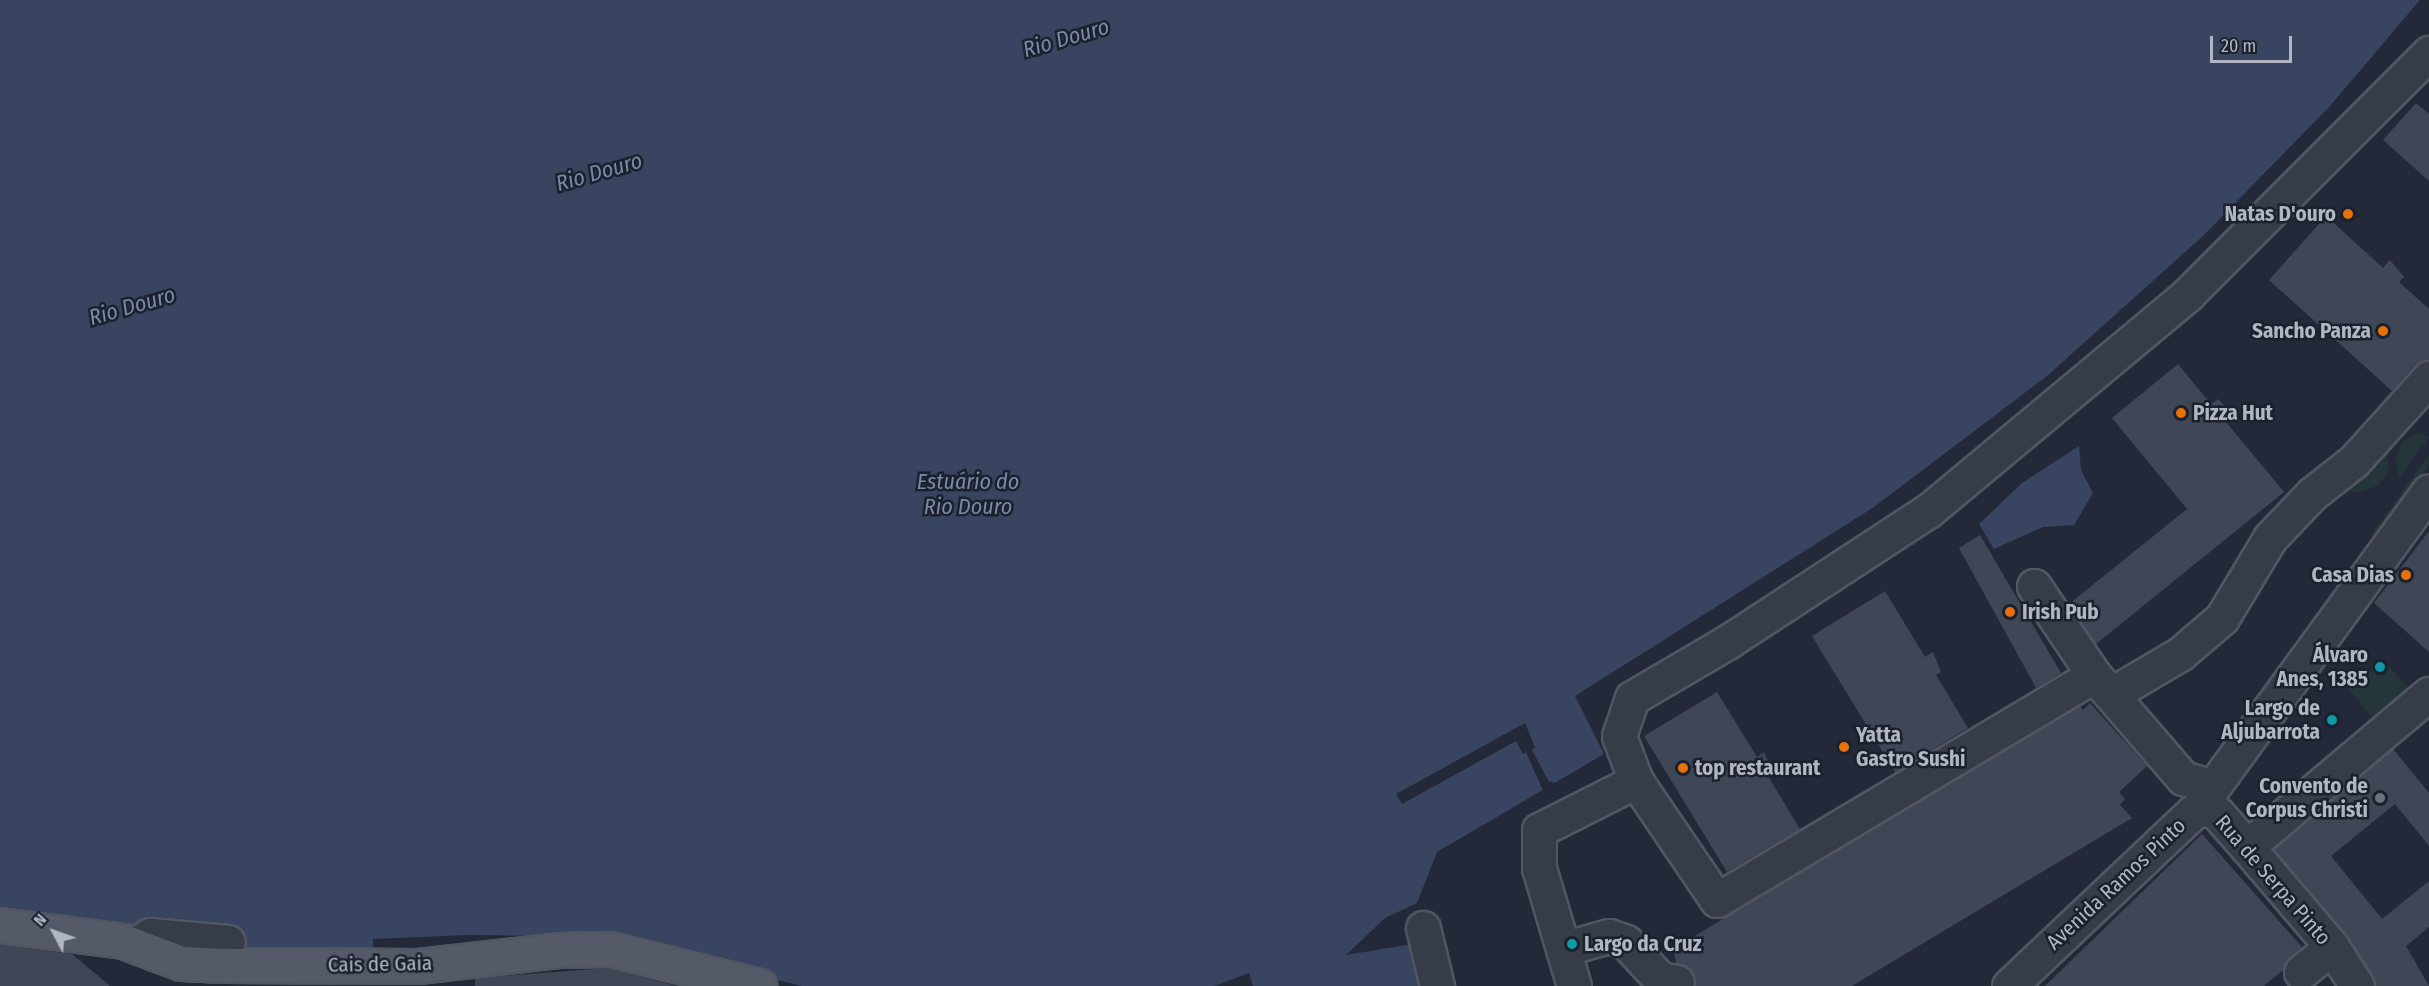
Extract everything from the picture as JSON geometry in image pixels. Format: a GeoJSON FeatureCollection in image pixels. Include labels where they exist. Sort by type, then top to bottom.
{"type":"FeatureCollection","features":[{"type":"Feature","properties":{"kind":"main road","name":"Cais de Gaia"},"geometry":{"type":"LineString","coordinates":[[0,925],[135,945],[181,963],[418,966],[558,950],[610,950],[760,986]]}},
{"type":"Feature","properties":{"kind":"street"},"geometry":{"type":"LineString","coordinates":[[2429,53],[2188,294],[1928,511],[1729,641],[1632,698],[1619,736],[1636,781],[1717,900],[2103,685],[2180,654],[2222,618],[2270,538],[2312,494],[2354,461],[2429,378]]}},
{"type":"Feature","properties":{"kind":"street","name":"Avenida Ramos Pinto"},"geometry":{"type":"LineString","coordinates":[[2009,986],[2209,798],[2429,491]]}},
{"type":"Feature","properties":{"kind":"street"},"geometry":{"type":"LineString","coordinates":[[2034,586],[2103,685],[2183,778],[2209,798]]}},
{"type":"Feature","properties":{"kind":"street"},"geometry":{"type":"LineString","coordinates":[[2247,847],[2429,694]]}},
{"type":"Feature","properties":{"kind":"street"},"geometry":{"type":"LineString","coordinates":[[1569,968],[1539,868],[1539,831],[1636,781]]}},
{"type":"Feature","properties":{"kind":"street","name":"Rua de Serpa Pinto"},"geometry":{"type":"LineString","coordinates":[[2209,798],[2217,813],[2331,947],[2357,986]]}},
{"type":"Feature","properties":{"kind":"street"},"geometry":{"type":"LineString","coordinates":[[1423,928],[1437,986]]}},
{"type":"Feature","properties":{"kind":"street"},"geometry":{"type":"LineString","coordinates":[[1569,968],[1609,936],[1626,942],[1660,979],[1677,982]]}},
{"type":"Feature","properties":{"kind":"street"},"geometry":{"type":"LineString","coordinates":[[2292,980],[2331,947]]}},
{"type":"Feature","properties":{"kind":"street"},"geometry":{"type":"LineString","coordinates":[[1569,968],[1608,956],[1622,961],[1636,986]]}},
{"type":"Feature","properties":{"kind":"shaded area"},"geometry":{"type":"Polygon","coordinates":[[[2418,433],[2429,437],[2399,478],[2396,458],[2402,441],[2418,433]]]}},
{"type":"Feature","properties":{"kind":"shaded area"},"geometry":{"type":"Polygon","coordinates":[[[2385,441],[2389,469],[2379,485],[2358,493],[2337,486],[2385,441]]]}},
{"type":"Feature","properties":{"kind":"shaded area"},"geometry":{"type":"Polygon","coordinates":[[[2429,454],[2429,466],[2377,539],[2371,535],[2429,454]]]}},
{"type":"Feature","properties":{"kind":"shaded area"},"geometry":{"type":"Polygon","coordinates":[[[2383,659],[2413,694],[2378,724],[2348,689],[2383,659]]]}},
{"type":"Feature","properties":{"kind":"water","name":"Estuário do Rio Douro"},"geometry":{"type":"Polygon","coordinates":[[[0,0],[2420,0],[2330,106],[2204,235],[2047,376],[1874,507],[1575,696],[1604,754],[1437,852],[1417,903],[1385,918],[1346,955],[1419,943],[1426,986],[1253,986],[1249,973],[1214,986],[802,986],[607,937],[467,935],[373,939],[373,952],[229,950],[120,928],[0,912],[0,0]]]}},
{"type":"Feature","properties":{"kind":"water"},"geometry":{"type":"Polygon","coordinates":[[[2079,446],[2081,470],[2093,493],[2074,525],[2043,527],[1994,549],[1979,524],[2022,483],[2079,446]]]}},
{"type":"Feature","properties":{"kind":"pier"},"geometry":{"type":"Polygon","coordinates":[[[1525,723],[1535,747],[1532,750],[1549,782],[1552,781],[1555,786],[1544,793],[1526,752],[1523,754],[1516,741],[1402,804],[1396,794],[1525,723]]]}},
{"type":"Feature","properties":{"kind":"building"},"geometry":{"type":"Polygon","coordinates":[[[2416,103],[2429,114],[2429,181],[2383,140],[2416,103]]]}},
{"type":"Feature","properties":{"kind":"building"},"geometry":{"type":"Polygon","coordinates":[[[2326,216],[2383,268],[2390,260],[2404,277],[2399,282],[2429,309],[2429,360],[2415,365],[2392,391],[2269,280],[2326,216]]]}},
{"type":"Feature","properties":{"kind":"building"},"geometry":{"type":"Polygon","coordinates":[[[2178,364],[2211,404],[2218,399],[2233,414],[2226,422],[2284,492],[2096,644],[2069,604],[2187,509],[2112,418],[2178,364]]]}},
{"type":"Feature","properties":{"kind":"building"},"geometry":{"type":"Polygon","coordinates":[[[2429,531],[2429,652],[2374,603],[2429,531]]]}},
{"type":"Feature","properties":{"kind":"building"},"geometry":{"type":"Polygon","coordinates":[[[1980,535],[2061,673],[2036,688],[1959,548],[1980,535]]]}},
{"type":"Feature","properties":{"kind":"building"},"geometry":{"type":"Polygon","coordinates":[[[1885,591],[1925,657],[1933,652],[1941,672],[1936,675],[1968,728],[1895,772],[1812,636],[1885,591]]]}},
{"type":"Feature","properties":{"kind":"building"},"geometry":{"type":"Polygon","coordinates":[[[1717,692],[1757,757],[1764,752],[1773,772],[1768,776],[1800,829],[1727,872],[1644,736],[1717,692]]]}},
{"type":"Feature","properties":{"kind":"building"},"geometry":{"type":"Polygon","coordinates":[[[2090,703],[2147,766],[2119,792],[2125,799],[2120,805],[2132,818],[1852,986],[1695,986],[1689,968],[1676,963],[1673,949],[2080,705],[2083,710],[2090,703]]]}},
{"type":"Feature","properties":{"kind":"building","name":"Convento de Corpus Christi"},"geometry":{"type":"Polygon","coordinates":[[[2393,749],[2429,793],[2429,846],[2395,804],[2331,856],[2382,919],[2429,881],[2429,927],[2406,946],[2429,986],[2376,986],[2346,935],[2273,849],[2393,749]]]}},
{"type":"Feature","properties":{"kind":"building"},"geometry":{"type":"Polygon","coordinates":[[[2202,834],[2302,947],[2289,958],[2283,970],[2264,986],[2045,986],[2202,834]]]}},
{"type":"Feature","properties":{"kind":"building"},"geometry":{"type":"Polygon","coordinates":[[[0,944],[72,954],[110,986],[0,986],[0,944]]]}},
{"type":"Feature","properties":{"kind":"building"},"geometry":{"type":"Polygon","coordinates":[[[608,968],[676,986],[475,986],[475,978],[608,968]]]}},
{"type":"Feature","properties":{"kind":"place","name":"Natas D'ouro"},"geometry":{"type":"Point","coordinates":[2348,214]}},
{"type":"Feature","properties":{"kind":"place","name":"Sancho Panza"},"geometry":{"type":"Point","coordinates":[2383,331]}},
{"type":"Feature","properties":{"kind":"place","name":"Pizza Hut"},"geometry":{"type":"Point","coordinates":[2181,413]}},
{"type":"Feature","properties":{"kind":"place","name":"Casa Dias"},"geometry":{"type":"Point","coordinates":[2406,575]}},
{"type":"Feature","properties":{"kind":"place","name":"Irish Pub"},"geometry":{"type":"Point","coordinates":[2010,612]}},
{"type":"Feature","properties":{"kind":"place","name":"Álvaro Anes, 1385"},"geometry":{"type":"Point","coordinates":[2380,667]}},
{"type":"Feature","properties":{"kind":"place","name":"Largo de Aljubarrota"},"geometry":{"type":"Point","coordinates":[2332,720]}},
{"type":"Feature","properties":{"kind":"place","name":"Yatta Gastro Sushi"},"geometry":{"type":"Point","coordinates":[1844,747]}},
{"type":"Feature","properties":{"kind":"place","name":"top restaurant"},"geometry":{"type":"Point","coordinates":[1683,768]}},
{"type":"Feature","properties":{"kind":"place","name":"Convento de Corpus Christi"},"geometry":{"type":"Point","coordinates":[2380,798]}},
{"type":"Feature","properties":{"kind":"place","name":"Largo da Cruz"},"geometry":{"type":"Point","coordinates":[1572,944]}},
{"type":"Feature","properties":{"kind":"water label","name":"Rio Douro"},"geometry":{"type":"Point","coordinates":[1066,38]}},
{"type":"Feature","properties":{"kind":"water label","name":"Rio Douro"},"geometry":{"type":"Point","coordinates":[599,172]}},
{"type":"Feature","properties":{"kind":"water label","name":"Rio Douro"},"geometry":{"type":"Point","coordinates":[132,306]}}]}
